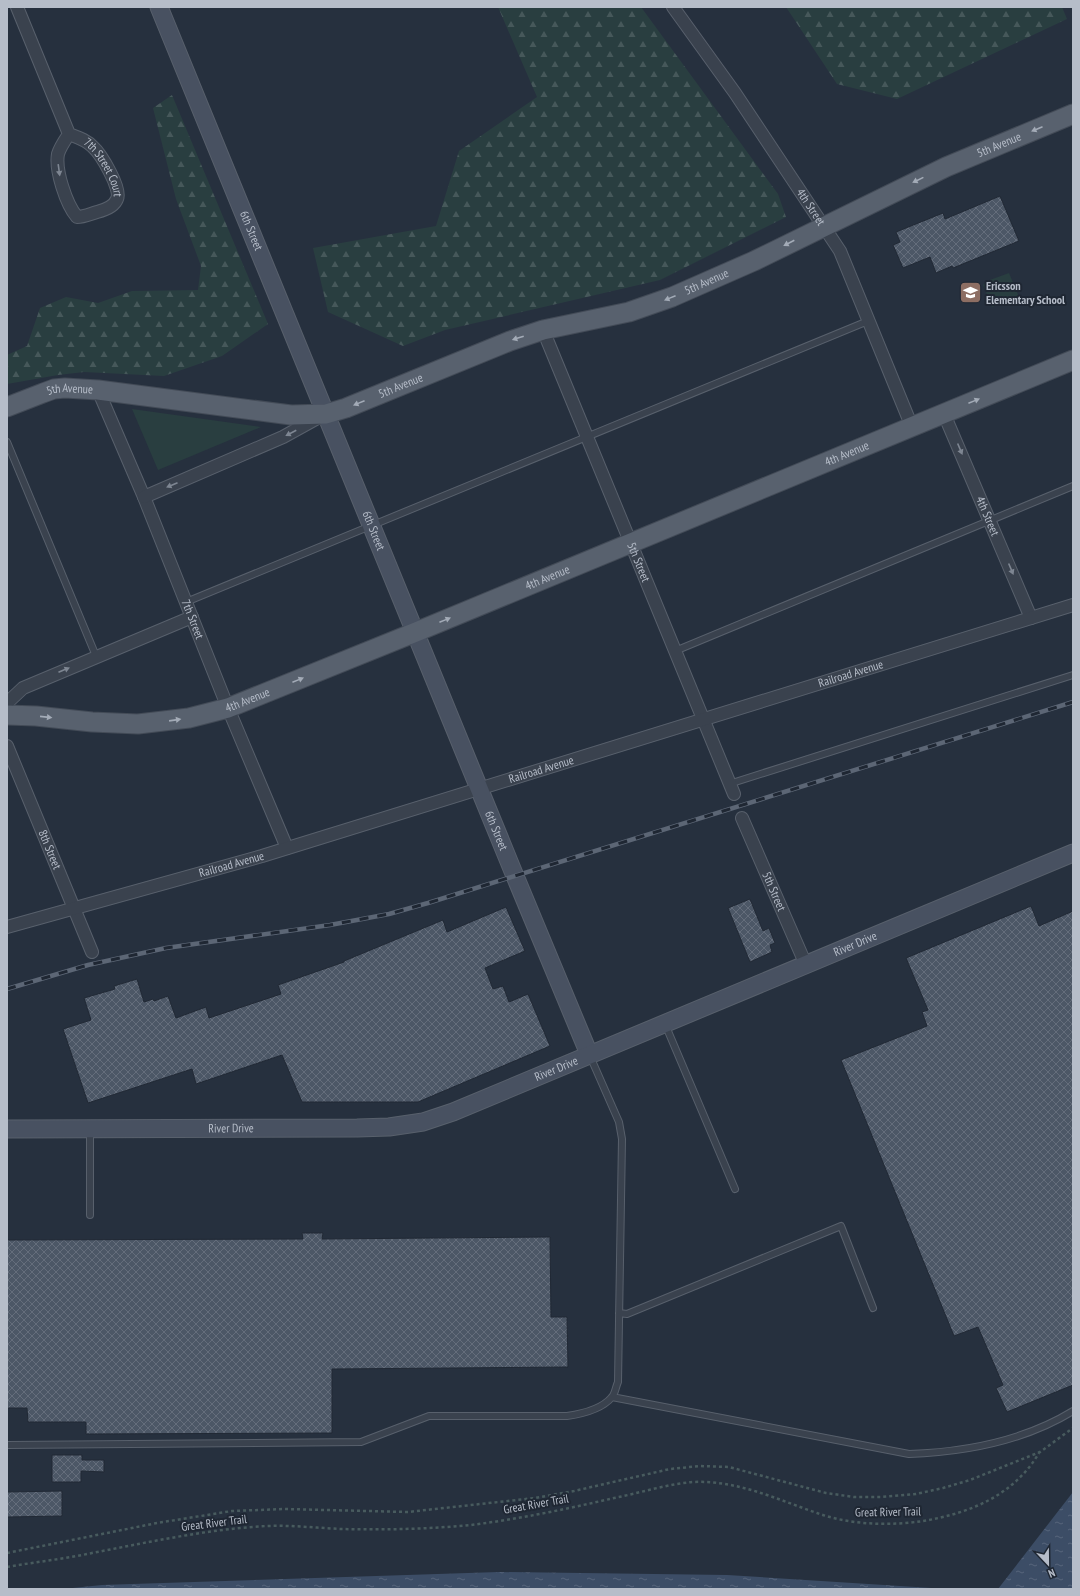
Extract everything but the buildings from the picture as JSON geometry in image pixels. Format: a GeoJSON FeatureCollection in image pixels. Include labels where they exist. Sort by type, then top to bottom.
{"type":"FeatureCollection","features":[{"type":"Feature","properties":{"kind":"main road","name":"5th Avenue"},"geometry":{"type":"LineString","coordinates":[[7,407],[54,389],[98,390],[291,415],[326,414],[346,408],[510,341],[543,330],[629,312],[651,305],[723,275],[946,166],[1073,114]]}},
{"type":"Feature","properties":{"kind":"main road","name":"4th Avenue"},"geometry":{"type":"LineString","coordinates":[[7,715],[36,716],[112,724],[138,724],[190,718],[228,708],[416,632],[1073,360]]}},
{"type":"Feature","properties":{"kind":"street","name":"7th Street Court"},"geometry":{"type":"LineString","coordinates":[[17,7],[69,134],[85,140],[93,146],[104,160],[118,191],[118,198],[110,207],[82,217],[77,217],[71,211],[60,175],[58,153],[69,134]]}},
{"type":"Feature","properties":{"kind":"street","name":"6th Street"},"geometry":{"type":"LineString","coordinates":[[159,7],[589,1054]]}},
{"type":"Feature","properties":{"kind":"street","name":"4th Street"},"geometry":{"type":"LineString","coordinates":[[673,7],[734,93],[840,251],[912,427]]}},
{"type":"Feature","properties":{"kind":"street","name":"5th Street"},"geometry":{"type":"LineString","coordinates":[[543,330],[732,789]]}},
{"type":"Feature","properties":{"kind":"street","name":"7th Street"},"geometry":{"type":"LineString","coordinates":[[98,390],[144,497],[228,708],[287,848]]}},
{"type":"Feature","properties":{"kind":"street","name":"5th Avenue"},"geometry":{"type":"LineString","coordinates":[[144,497],[283,437],[326,414]]}},
{"type":"Feature","properties":{"kind":"street","name":"4th Street"},"geometry":{"type":"LineString","coordinates":[[944,414],[1031,618]]}},
{"type":"Feature","properties":{"kind":"street","name":"Railroad Avenue"},"geometry":{"type":"LineString","coordinates":[[7,927],[287,848],[1073,605]]}},
{"type":"Feature","properties":{"kind":"street"},"geometry":{"type":"LineString","coordinates":[[7,703],[23,688],[96,656],[192,617]]}},
{"type":"Feature","properties":{"kind":"street","name":"8th Street"},"geometry":{"type":"LineString","coordinates":[[7,746],[92,952]]}},
{"type":"Feature","properties":{"kind":"street","name":"5th Street"},"geometry":{"type":"LineString","coordinates":[[742,818],[806,965]]}},
{"type":"Feature","properties":{"kind":"street","name":"River Drive"},"geometry":{"type":"LineString","coordinates":[[7,1130],[389,1127],[423,1122],[453,1112],[1073,853]]}},
{"type":"Feature","properties":{"kind":"lane"},"geometry":{"type":"LineString","coordinates":[[186,602],[868,321]]}},
{"type":"Feature","properties":{"kind":"lane"},"geometry":{"type":"LineString","coordinates":[[7,442],[96,656]]}},
{"type":"Feature","properties":{"kind":"lane"},"geometry":{"type":"LineString","coordinates":[[675,651],[1073,486]]}},
{"type":"Feature","properties":{"kind":"lane"},"geometry":{"type":"LineString","coordinates":[[732,789],[1073,675]]}},
{"type":"Feature","properties":{"kind":"lane"},"geometry":{"type":"LineString","coordinates":[[665,1023],[735,1189]]}},
{"type":"Feature","properties":{"kind":"lane"},"geometry":{"type":"LineString","coordinates":[[7,1445],[361,1442],[429,1416],[567,1416],[581,1414],[596,1409],[612,1397],[618,1382],[622,1139],[619,1122],[589,1054]]}},
{"type":"Feature","properties":{"kind":"lane"},"geometry":{"type":"LineString","coordinates":[[90,1129],[90,1215]]}},
{"type":"Feature","properties":{"kind":"lane"},"geometry":{"type":"LineString","coordinates":[[619,1313],[627,1314],[840,1226],[873,1308]]}},
{"type":"Feature","properties":{"kind":"lane"},"geometry":{"type":"LineString","coordinates":[[612,1397],[909,1454],[938,1453],[1011,1438],[1040,1428],[1073,1411]]}},
{"type":"Feature","properties":{"kind":"path","name":"Great River Trail"},"geometry":{"type":"LineString","coordinates":[[7,1553],[157,1523],[232,1512],[285,1509],[408,1512],[451,1508],[535,1498],[574,1491],[670,1469],[700,1466],[729,1467],[826,1493],[854,1497],[881,1497],[916,1494],[970,1480],[1040,1452],[1073,1428]]}},
{"type":"Feature","properties":{"kind":"path","name":"Great River Trail"},"geometry":{"type":"LineString","coordinates":[[7,1566],[90,1554],[189,1534],[232,1529],[268,1526],[344,1529],[399,1529],[472,1524],[568,1508],[691,1482],[714,1482],[735,1485],[757,1491],[817,1513],[846,1521],[910,1523],[950,1515],[970,1509],[992,1499],[1006,1491],[1016,1482],[1031,1466],[1040,1452]]}},
{"type":"Feature","properties":{"kind":"green space"},"geometry":{"type":"Polygon","coordinates":[[[498,7],[641,7],[778,194],[786,217],[660,280],[445,330],[403,346],[328,312],[313,248],[436,226],[459,151],[537,97],[498,7]]]}},
{"type":"Feature","properties":{"kind":"green space"},"geometry":{"type":"Polygon","coordinates":[[[786,7],[1062,7],[1067,19],[897,99],[837,84],[786,7]]]}},
{"type":"Feature","properties":{"kind":"green space"},"geometry":{"type":"Polygon","coordinates":[[[172,95],[268,324],[222,356],[164,376],[84,372],[7,384],[7,355],[27,346],[40,308],[66,297],[98,303],[132,291],[198,290],[201,266],[176,199],[153,108],[172,95]]]}},
{"type":"Feature","properties":{"kind":"green space"},"geometry":{"type":"Polygon","coordinates":[[[1009,273],[1019,297],[992,307],[983,285],[987,281],[1009,273]]]}},
{"type":"Feature","properties":{"kind":"green space"},"geometry":{"type":"Polygon","coordinates":[[[132,409],[261,427],[158,470],[132,409]]]}},
{"type":"Feature","properties":{"kind":"water"},"geometry":{"type":"Polygon","coordinates":[[[1073,1492],[1073,1589],[998,1589],[1073,1492]]]}},
{"type":"Feature","properties":{"kind":"water"},"geometry":{"type":"Polygon","coordinates":[[[499,1572],[727,1575],[947,1589],[63,1589],[102,1585],[499,1572]]]}},
{"type":"Feature","properties":{"kind":"railway"},"geometry":{"type":"LineString","coordinates":[[7,989],[88,965],[166,948],[330,925],[389,914],[1073,702]]}},
{"type":"Feature","properties":{"kind":"place","name":"Ericsson Elementary School"},"geometry":{"type":"Point","coordinates":[971,293]}}]}
